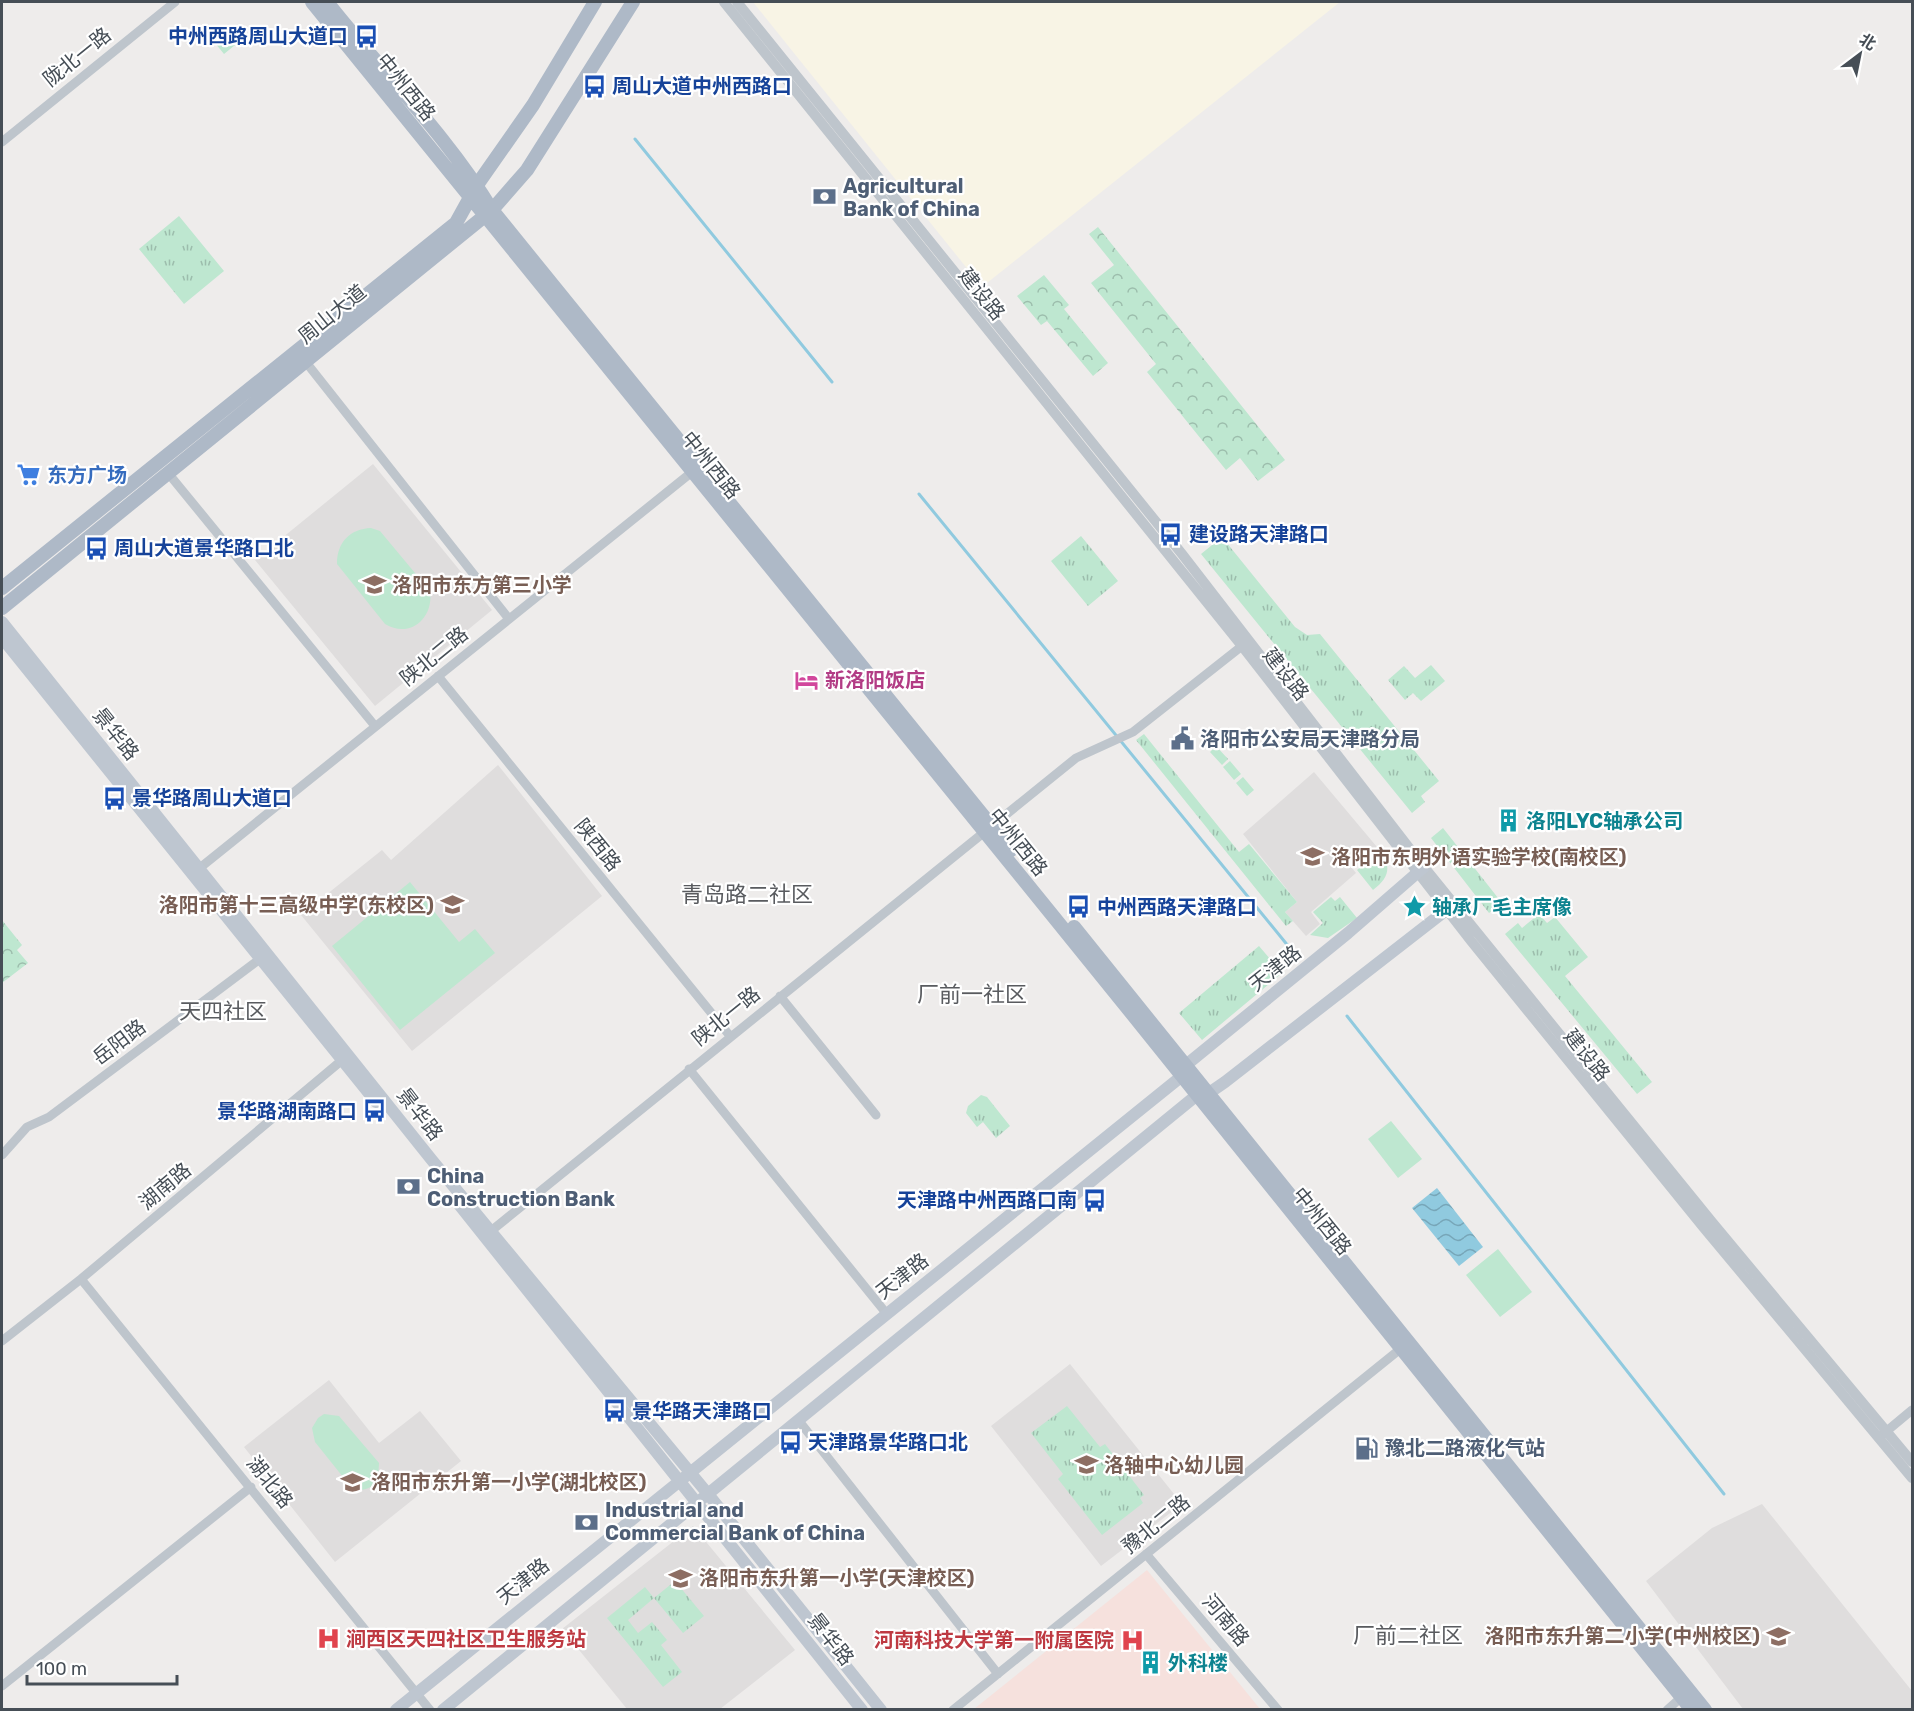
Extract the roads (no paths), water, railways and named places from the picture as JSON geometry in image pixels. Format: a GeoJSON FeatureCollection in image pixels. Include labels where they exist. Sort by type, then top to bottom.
{"type":"FeatureCollection","features":[{"type":"Feature","properties":{"kind":"main road","name":"中州西路"},"geometry":{"type":"LineString","coordinates":[[312,2],[469,198],[488,213],[1203,1094],[1685,1694],[1705,1710]]}},
{"type":"Feature","properties":{"kind":"main road","name":"中州西路"},"geometry":{"type":"LineString","coordinates":[[327,2],[477,185],[488,213]]}},
{"type":"Feature","properties":{"kind":"main road","name":"周山大道"},"geometry":{"type":"LineString","coordinates":[[2,588],[456,223],[477,185],[533,105],[595,2]]}},
{"type":"Feature","properties":{"kind":"main road","name":"周山大道"},"geometry":{"type":"LineString","coordinates":[[2,608],[488,213],[527,170],[633,2]]}},
{"type":"Feature","properties":{"kind":"main road","name":"景华路"},"geometry":{"type":"LineString","coordinates":[[2,622],[260,959],[345,1058]]}},
{"type":"Feature","properties":{"kind":"main road","name":"景华路"},"geometry":{"type":"LineString","coordinates":[[2,638],[703,1498],[881,1710]]}},
{"type":"Feature","properties":{"kind":"main road","name":"天津路"},"geometry":{"type":"LineString","coordinates":[[396,1710],[1184,1071],[1421,870]]}},
{"type":"Feature","properties":{"kind":"main road"},"geometry":{"type":"LineString","coordinates":[[443,1710],[1203,1094],[1450,907]]}},
{"type":"Feature","properties":{"kind":"main road","name":"景华路"},"geometry":{"type":"LineString","coordinates":[[703,1498],[862,1710]]}},
{"type":"Feature","properties":{"kind":"main road","name":"中州西路"},"geometry":{"type":"LineString","coordinates":[[1685,1694],[1692,1710]]}},
{"type":"Feature","properties":{"kind":"street","name":"陇北一路"},"geometry":{"type":"LineString","coordinates":[[2,139],[175,2]]}},
{"type":"Feature","properties":{"kind":"street","name":"建设路"},"geometry":{"type":"LineString","coordinates":[[724,2],[1242,646],[1704,1228],[1885,1436],[1912,1462]]}},
{"type":"Feature","properties":{"kind":"street","name":"建设路"},"geometry":{"type":"LineString","coordinates":[[737,2],[1182,554],[1421,870]]}},
{"type":"Feature","properties":{"kind":"street"},"geometry":{"type":"LineString","coordinates":[[305,361],[509,619]]}},
{"type":"Feature","properties":{"kind":"street","name":"陕北二路"},"geometry":{"type":"LineString","coordinates":[[195,872],[695,469]]}},
{"type":"Feature","properties":{"kind":"street"},"geometry":{"type":"LineString","coordinates":[[168,473],[375,726]]}},
{"type":"Feature","properties":{"kind":"street","name":"陕北一路"},"geometry":{"type":"LineString","coordinates":[[488,1234],[1076,758],[1133,732],[1242,646]]}},
{"type":"Feature","properties":{"kind":"street","name":"陕西路"},"geometry":{"type":"LineString","coordinates":[[438,676],[730,1036]]}},
{"type":"Feature","properties":{"kind":"street","name":"岳阳路"},"geometry":{"type":"LineString","coordinates":[[2,1155],[27,1127],[49,1118],[260,959]]}},
{"type":"Feature","properties":{"kind":"street"},"geometry":{"type":"LineString","coordinates":[[780,996],[876,1115]]}},
{"type":"Feature","properties":{"kind":"street","name":"湖南路"},"geometry":{"type":"LineString","coordinates":[[2,1341],[81,1279],[345,1058]]}},
{"type":"Feature","properties":{"kind":"street"},"geometry":{"type":"LineString","coordinates":[[689,1069],[886,1313]]}},
{"type":"Feature","properties":{"kind":"street","name":"湖北路"},"geometry":{"type":"LineString","coordinates":[[81,1279],[430,1710]]}},
{"type":"Feature","properties":{"kind":"street","name":"豫北二路"},"geometry":{"type":"LineString","coordinates":[[953,1710],[1405,1346]]}},
{"type":"Feature","properties":{"kind":"street"},"geometry":{"type":"LineString","coordinates":[[1885,1436],[1912,1410]]}},
{"type":"Feature","properties":{"kind":"street"},"geometry":{"type":"LineString","coordinates":[[1885,1436],[1912,1418]]}},
{"type":"Feature","properties":{"kind":"street"},"geometry":{"type":"LineString","coordinates":[[799,1421],[999,1674]]}},
{"type":"Feature","properties":{"kind":"street","name":"建设路"},"geometry":{"type":"LineString","coordinates":[[1885,1436],[1912,1478]]}},
{"type":"Feature","properties":{"kind":"street"},"geometry":{"type":"LineString","coordinates":[[2,1686],[251,1487]]}},
{"type":"Feature","properties":{"kind":"street","name":"河南路"},"geometry":{"type":"LineString","coordinates":[[1146,1554],[1278,1710]]}},
{"type":"Feature","properties":{"kind":"street"},"geometry":{"type":"LineString","coordinates":[[1667,1710],[1685,1694]]}},
{"type":"Feature","properties":{"kind":"water"},"geometry":{"type":"Polygon","coordinates":[[[1437,1188],[1483,1247],[1459,1266],[1412,1208],[1437,1188]]]}},
{"type":"Feature","properties":{"kind":"waterway"},"geometry":{"type":"LineString","coordinates":[[635,139],[832,382]]}},
{"type":"Feature","properties":{"kind":"waterway"},"geometry":{"type":"LineString","coordinates":[[919,494],[1289,947]]}},
{"type":"Feature","properties":{"kind":"waterway"},"geometry":{"type":"LineString","coordinates":[[1347,1016],[1724,1494]]}},
{"type":"Feature","properties":{"kind":"place","name":"中州西路周山大道口"},"geometry":{"type":"Point","coordinates":[366,36]}},
{"type":"Feature","properties":{"kind":"place","name":"周山大道中州西路口"},"geometry":{"type":"Point","coordinates":[594,86]}},
{"type":"Feature","properties":{"kind":"place","name":"Agricultural Bank of China"},"geometry":{"type":"Point","coordinates":[825,197]}},
{"type":"Feature","properties":{"kind":"place","name":"东方广场"},"geometry":{"type":"Point","coordinates":[29,475]}},
{"type":"Feature","properties":{"kind":"place","name":"建设路天津路口"},"geometry":{"type":"Point","coordinates":[1171,534]}},
{"type":"Feature","properties":{"kind":"place","name":"周山大道景华路口北"},"geometry":{"type":"Point","coordinates":[96,548]}},
{"type":"Feature","properties":{"kind":"place","name":"洛阳市东方第三小学"},"geometry":{"type":"Point","coordinates":[374,585]}},
{"type":"Feature","properties":{"kind":"place","name":"新洛阳饭店"},"geometry":{"type":"Point","coordinates":[807,680]}},
{"type":"Feature","properties":{"kind":"place","name":"洛阳市公安局天津路分局"},"geometry":{"type":"Point","coordinates":[1182,739]}},
{"type":"Feature","properties":{"kind":"place","name":"景华路周山大道口"},"geometry":{"type":"Point","coordinates":[114,798]}},
{"type":"Feature","properties":{"kind":"place","name":"洛阳LYC轴承公司"},"geometry":{"type":"Point","coordinates":[1508,821]}},
{"type":"Feature","properties":{"kind":"place","name":"洛阳市东明外语实验学校(南校区)"},"geometry":{"type":"Point","coordinates":[1313,857]}},
{"type":"Feature","properties":{"kind":"place","name":"洛阳市第十三高级中学(东校区)"},"geometry":{"type":"Point","coordinates":[452,905]}},
{"type":"Feature","properties":{"kind":"place","name":"中州西路天津路口"},"geometry":{"type":"Point","coordinates":[1079,907]}},
{"type":"Feature","properties":{"kind":"place","name":"轴承厂毛主席像"},"geometry":{"type":"Point","coordinates":[1414,907]}},
{"type":"Feature","properties":{"kind":"place","name":"景华路湖南路口"},"geometry":{"type":"Point","coordinates":[375,1111]}},
{"type":"Feature","properties":{"kind":"place","name":"China Construction Bank"},"geometry":{"type":"Point","coordinates":[409,1187]}},
{"type":"Feature","properties":{"kind":"place","name":"天津路中州西路口南"},"geometry":{"type":"Point","coordinates":[1095,1200]}},
{"type":"Feature","properties":{"kind":"place","name":"景华路天津路口"},"geometry":{"type":"Point","coordinates":[614,1411]}},
{"type":"Feature","properties":{"kind":"place","name":"天津路景华路口北"},"geometry":{"type":"Point","coordinates":[790,1442]}},
{"type":"Feature","properties":{"kind":"place","name":"豫北二路液化气站"},"geometry":{"type":"Point","coordinates":[1367,1448]}},
{"type":"Feature","properties":{"kind":"place","name":"洛轴中心幼儿园"},"geometry":{"type":"Point","coordinates":[1086,1465]}},
{"type":"Feature","properties":{"kind":"place","name":"洛阳市东升第一小学(湖北校区)"},"geometry":{"type":"Point","coordinates":[353,1482]}},
{"type":"Feature","properties":{"kind":"place","name":"Industrial and Commercial Bank of China"},"geometry":{"type":"Point","coordinates":[587,1522]}},
{"type":"Feature","properties":{"kind":"place","name":"洛阳市东升第一小学(天津校区)"},"geometry":{"type":"Point","coordinates":[681,1578]}},
{"type":"Feature","properties":{"kind":"place","name":"洛阳市东升第二小学(中州校区)"},"geometry":{"type":"Point","coordinates":[1778,1636]}},
{"type":"Feature","properties":{"kind":"place","name":"涧西区天四社区卫生服务站"},"geometry":{"type":"Point","coordinates":[328,1639]}},
{"type":"Feature","properties":{"kind":"place","name":"河南科技大学第一附属医院"},"geometry":{"type":"Point","coordinates":[1132,1640]}},
{"type":"Feature","properties":{"kind":"place","name":"外科楼"},"geometry":{"type":"Point","coordinates":[1150,1663]}},
{"type":"Feature","properties":{"kind":"district","name":"青岛路二社区"},"geometry":{"type":"Point","coordinates":[747,894]}},
{"type":"Feature","properties":{"kind":"district","name":"厂前一社区"},"geometry":{"type":"Point","coordinates":[972,994]}},
{"type":"Feature","properties":{"kind":"district","name":"天四社区"},"geometry":{"type":"Point","coordinates":[223,1011]}},
{"type":"Feature","properties":{"kind":"district","name":"厂前二社区"},"geometry":{"type":"Point","coordinates":[1408,1635]}}]}
